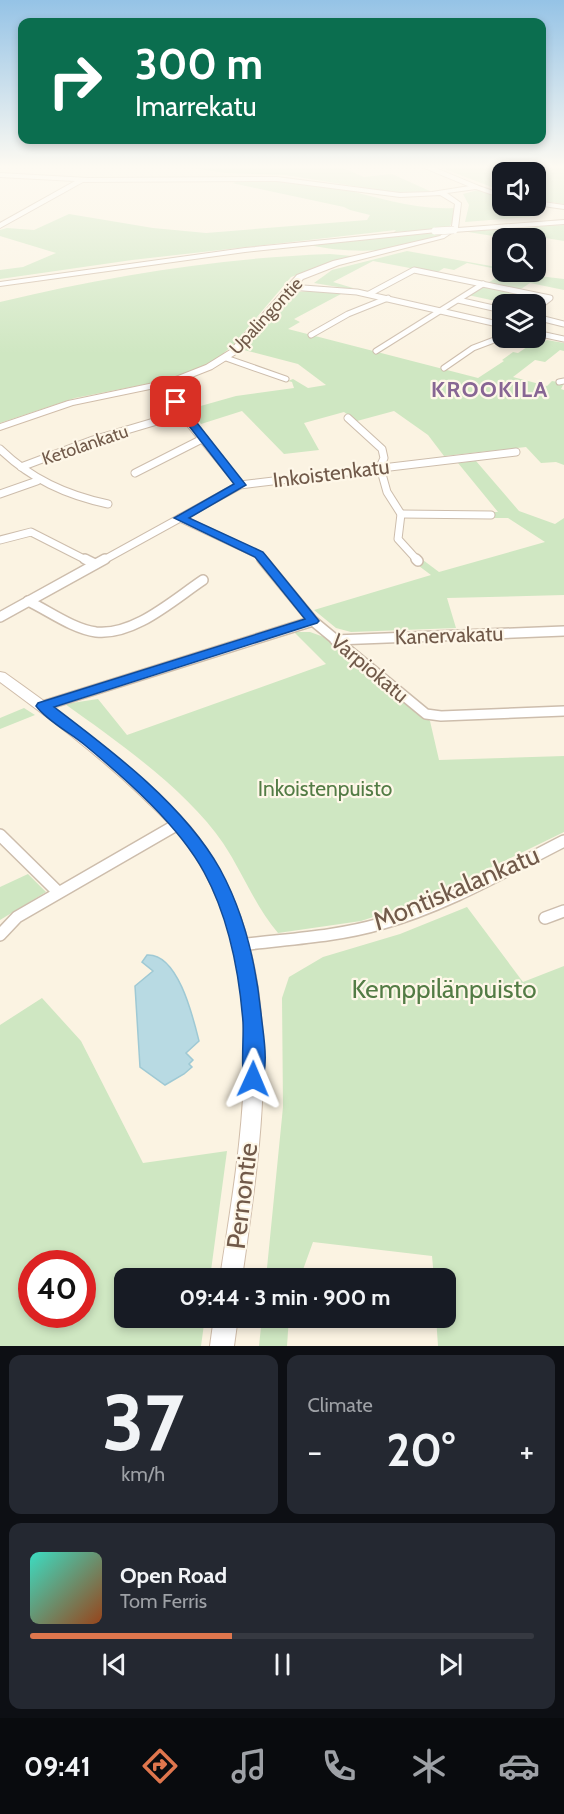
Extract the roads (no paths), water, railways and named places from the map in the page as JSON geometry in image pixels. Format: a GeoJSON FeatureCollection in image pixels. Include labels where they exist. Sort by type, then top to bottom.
{"type":"FeatureCollection","features":[{"type":"Feature","properties":{"kind":"street","name":"Upalingontie"},"geometry":{"type":"LineString","coordinates":[[0,427],[82,400],[159,385],[191,375],[226,358],[300,277],[326,266],[429,242],[448,234],[452,229]]}},
{"type":"Feature","properties":{"kind":"street"},"geometry":{"type":"LineString","coordinates":[[0,282],[279,246],[471,229]]}},
{"type":"Feature","properties":{"kind":"street"},"geometry":{"type":"LineString","coordinates":[[0,292],[111,267]]}},
{"type":"Feature","properties":{"kind":"street"},"geometry":{"type":"LineString","coordinates":[[369,294],[414,270],[531,294]]}},
{"type":"Feature","properties":{"kind":"street"},"geometry":{"type":"LineString","coordinates":[[376,351],[483,284]]}},
{"type":"Feature","properties":{"kind":"street"},"geometry":{"type":"LineString","coordinates":[[290,287],[369,294],[492,323]]}},
{"type":"Feature","properties":{"kind":"street"},"geometry":{"type":"LineString","coordinates":[[311,335],[348,314],[388,298]]}},
{"type":"Feature","properties":{"kind":"street"},"geometry":{"type":"LineString","coordinates":[[458,300],[492,308]]}},
{"type":"Feature","properties":{"kind":"street"},"geometry":{"type":"LineString","coordinates":[[546,320],[564,324]]}},
{"type":"Feature","properties":{"kind":"street"},"geometry":{"type":"LineString","coordinates":[[546,335],[564,339]]}},
{"type":"Feature","properties":{"kind":"street"},"geometry":{"type":"LineString","coordinates":[[444,368],[473,348],[492,341]]}},
{"type":"Feature","properties":{"kind":"street"},"geometry":{"type":"LineString","coordinates":[[226,358],[286,379]]}},
{"type":"Feature","properties":{"kind":"street"},"geometry":{"type":"LineString","coordinates":[[159,385],[184,412],[240,485]]}},
{"type":"Feature","properties":{"kind":"street","name":"Ketolankatu"},"geometry":{"type":"LineString","coordinates":[[21,467],[93,440],[184,412]]}},
{"type":"Feature","properties":{"kind":"street"},"geometry":{"type":"LineString","coordinates":[[348,418],[382,449],[384,458],[380,467],[387,492],[401,514],[398,539],[418,561]]}},
{"type":"Feature","properties":{"kind":"street"},"geometry":{"type":"LineString","coordinates":[[135,473],[204,438]]}},
{"type":"Feature","properties":{"kind":"street","name":"Inkoistenkatu"},"geometry":{"type":"LineString","coordinates":[[0,617],[240,485],[516,452]]}},
{"type":"Feature","properties":{"kind":"street"},"geometry":{"type":"LineString","coordinates":[[2,453],[37,481],[77,498],[108,504]]}},
{"type":"Feature","properties":{"kind":"street"},"geometry":{"type":"LineString","coordinates":[[0,494],[37,481]]}},
{"type":"Feature","properties":{"kind":"street"},"geometry":{"type":"LineString","coordinates":[[401,514],[490,515]]}},
{"type":"Feature","properties":{"kind":"street","name":"Varpiokatu"},"geometry":{"type":"LineString","coordinates":[[180,518],[259,555],[313,621],[426,714],[441,716],[564,711]]}},
{"type":"Feature","properties":{"kind":"street"},"geometry":{"type":"LineString","coordinates":[[0,540],[31,532],[95,564]]}},
{"type":"Feature","properties":{"kind":"street"},"geometry":{"type":"LineString","coordinates":[[28,601],[90,631],[103,632],[144,618],[203,580]]}},
{"type":"Feature","properties":{"kind":"street"},"geometry":{"type":"LineString","coordinates":[[43,706],[313,621]]}},
{"type":"Feature","properties":{"kind":"street","name":"Kanervakatu"},"geometry":{"type":"LineString","coordinates":[[335,640],[564,632]]}},
{"type":"Feature","properties":{"kind":"street","name":"Pernontie"},"geometry":{"type":"LineString","coordinates":[[0,676],[43,706],[118,765],[178,824],[213,872],[224,896],[240,945],[252,1016],[253,1079],[249,1145],[232,1268]]}},
{"type":"Feature","properties":{"kind":"street"},"geometry":{"type":"LineString","coordinates":[[0,934],[17,916],[178,824]]}},
{"type":"Feature","properties":{"kind":"street"},"geometry":{"type":"LineString","coordinates":[[0,835],[58,892]]}},
{"type":"Feature","properties":{"kind":"street","name":"Montiskalankatu"},"geometry":{"type":"LineString","coordinates":[[240,945],[348,932],[379,924],[442,900],[564,841]]}},
{"type":"Feature","properties":{"kind":"street"},"geometry":{"type":"LineString","coordinates":[[545,918],[564,911]]}},
{"type":"Feature","properties":{"kind":"street"},"geometry":{"type":"LineString","coordinates":[[222,1346],[224,1328]]}},
{"type":"Feature","properties":{"kind":"water"},"geometry":{"type":"Polygon","coordinates":[[[147,955],[158,957],[175,975],[188,1003],[199,1041],[186,1053],[193,1060],[189,1064],[192,1067],[165,1085],[140,1067],[135,986],[153,971],[142,962],[147,955]]]}},
{"type":"Feature","properties":{"kind":"district","name":"KROOKILA"},"geometry":{"type":"Point","coordinates":[490,389]}},
{"type":"Feature","properties":{"kind":"park label","name":"Inkoistenpuisto"},"geometry":{"type":"Point","coordinates":[325,788]}},
{"type":"Feature","properties":{"kind":"park label","name":"Kemppilänpuisto"},"geometry":{"type":"Point","coordinates":[444,989]}}]}
